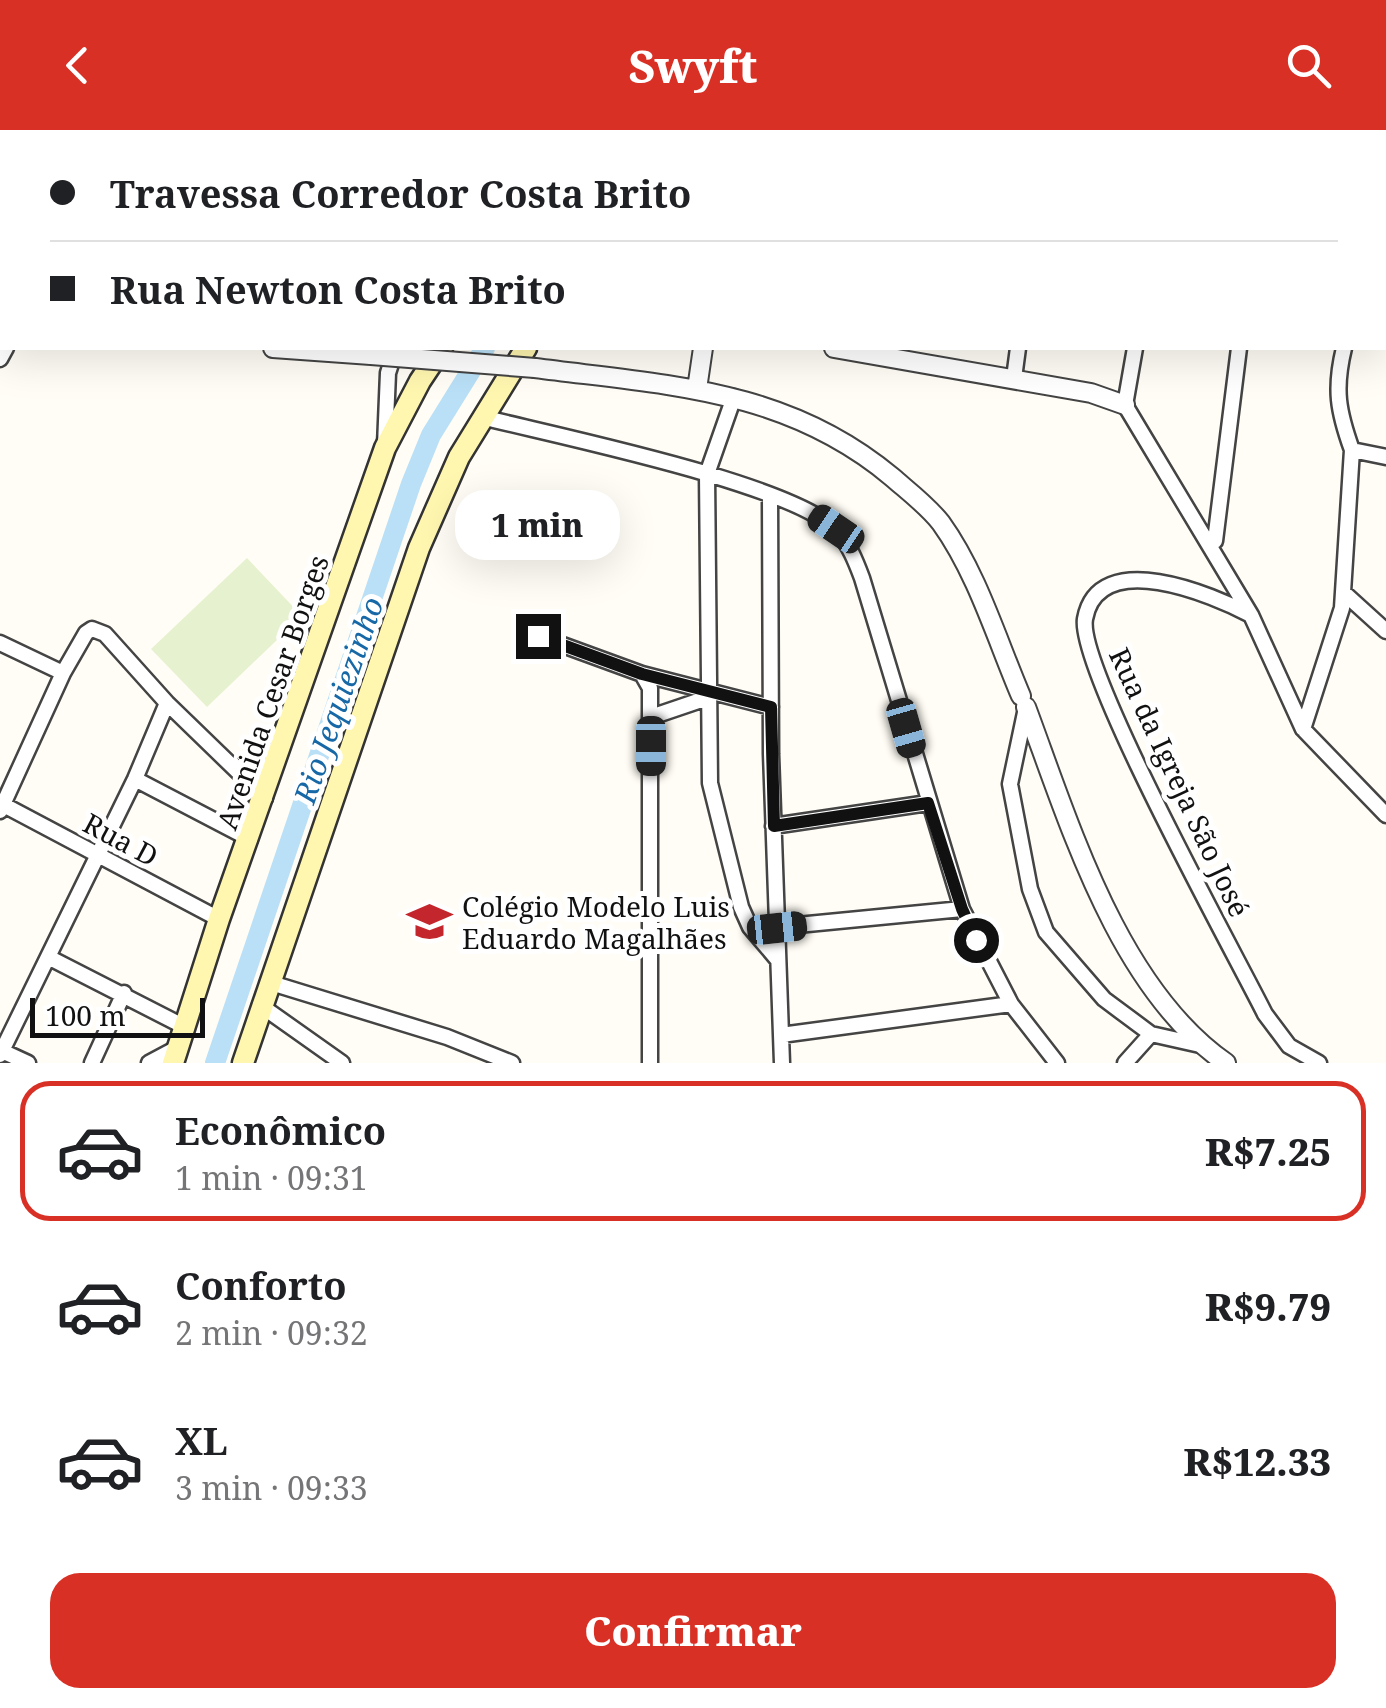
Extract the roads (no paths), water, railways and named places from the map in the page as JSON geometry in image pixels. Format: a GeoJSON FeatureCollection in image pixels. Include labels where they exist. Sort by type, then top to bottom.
{"type":"FeatureCollection","features":[{"type":"Feature","properties":{"kind":"main road","name":"Avenida Cesar Borges"},"geometry":{"type":"LineString","coordinates":[[179,1046],[219,919],[265,798],[385,448],[420,380],[441,350]]}},
{"type":"Feature","properties":{"kind":"main road"},"geometry":{"type":"LineString","coordinates":[[244,1063],[260,1005],[419,548],[459,457],[525,350]]}},
{"type":"Feature","properties":{"kind":"street"},"geometry":{"type":"LineString","coordinates":[[301,350],[535,368],[696,389],[802,418],[861,450],[940,522],[961,558],[1023,702],[1097,896],[1156,990],[1200,1045],[1226,1063]]}},
{"type":"Feature","properties":{"kind":"street"},"geometry":{"type":"LineString","coordinates":[[385,448],[388,373],[395,350]]}},
{"type":"Feature","properties":{"kind":"street"},"geometry":{"type":"LineString","coordinates":[[696,389],[702,350]]}},
{"type":"Feature","properties":{"kind":"street"},"geometry":{"type":"LineString","coordinates":[[857,350],[914,355],[1091,393],[1125,405],[1251,616],[1303,729],[1386,815]]}},
{"type":"Feature","properties":{"kind":"street"},"geometry":{"type":"LineString","coordinates":[[1014,378],[1018,350]]}},
{"type":"Feature","properties":{"kind":"street"},"geometry":{"type":"LineString","coordinates":[[1125,405],[1135,350]]}},
{"type":"Feature","properties":{"kind":"street"},"geometry":{"type":"LineString","coordinates":[[1215,541],[1240,350]]}},
{"type":"Feature","properties":{"kind":"street"},"geometry":{"type":"LineString","coordinates":[[1303,729],[1342,608],[1352,450],[1338,412],[1338,374],[1344,350]]}},
{"type":"Feature","properties":{"kind":"street"},"geometry":{"type":"LineString","coordinates":[[734,397],[706,474],[710,783],[725,836],[733,887],[750,928],[778,959]]}},
{"type":"Feature","properties":{"kind":"street"},"geometry":{"type":"LineString","coordinates":[[482,416],[706,474],[810,512],[836,529],[852,552],[962,909],[1011,1004],[1057,1063]]}},
{"type":"Feature","properties":{"kind":"street"},"geometry":{"type":"LineString","coordinates":[[1352,450],[1386,458]]}},
{"type":"Feature","properties":{"kind":"street"},"geometry":{"type":"LineString","coordinates":[[770,496],[771,707],[782,1063]]}},
{"type":"Feature","properties":{"kind":"street","name":"Rua da Igreja São José"},"geometry":{"type":"LineString","coordinates":[[1251,616],[1230,604],[1142,578],[1117,582],[1093,600],[1086,618],[1086,633],[1092,663],[1132,749],[1265,1014],[1289,1046],[1319,1063]]}},
{"type":"Feature","properties":{"kind":"street"},"geometry":{"type":"LineString","coordinates":[[1343,592],[1386,631]]}},
{"type":"Feature","properties":{"kind":"street"},"geometry":{"type":"LineString","coordinates":[[1,806],[63,673],[86,632],[92,629],[105,634],[167,703],[265,798]]}},
{"type":"Feature","properties":{"kind":"street"},"geometry":{"type":"LineString","coordinates":[[538,636],[707,696],[771,707]]}},
{"type":"Feature","properties":{"kind":"street"},"geometry":{"type":"LineString","coordinates":[[0,643],[63,673]]}},
{"type":"Feature","properties":{"kind":"street"},"geometry":{"type":"LineString","coordinates":[[642,674],[650,688],[650,1063]]}},
{"type":"Feature","properties":{"kind":"street"},"geometry":{"type":"LineString","coordinates":[[650,717],[707,696]]}},
{"type":"Feature","properties":{"kind":"street"},"geometry":{"type":"LineString","coordinates":[[1023,702],[1010,784],[1030,889],[1046,932],[1104,999],[1150,1034],[1200,1045]]}},
{"type":"Feature","properties":{"kind":"street"},"geometry":{"type":"LineString","coordinates":[[28,1063],[1,1053],[135,778],[167,703]]}},
{"type":"Feature","properties":{"kind":"street"},"geometry":{"type":"LineString","coordinates":[[135,778],[250,840]]}},
{"type":"Feature","properties":{"kind":"street"},"geometry":{"type":"LineString","coordinates":[[774,826],[928,803]]}},
{"type":"Feature","properties":{"kind":"street","name":"Rua D"},"geometry":{"type":"LineString","coordinates":[[1,806],[219,919]]}},
{"type":"Feature","properties":{"kind":"street"},"geometry":{"type":"LineString","coordinates":[[777,928],[962,909]]}},
{"type":"Feature","properties":{"kind":"street"},"geometry":{"type":"LineString","coordinates":[[48,957],[124,994],[179,1046],[149,1063]]}},
{"type":"Feature","properties":{"kind":"street"},"geometry":{"type":"LineString","coordinates":[[268,982],[446,1037],[512,1063]]}},
{"type":"Feature","properties":{"kind":"street"},"geometry":{"type":"LineString","coordinates":[[92,1063],[124,994]]}},
{"type":"Feature","properties":{"kind":"street"},"geometry":{"type":"LineString","coordinates":[[781,1036],[1011,1004]]}},
{"type":"Feature","properties":{"kind":"street"},"geometry":{"type":"LineString","coordinates":[[260,1005],[342,1063]]}},
{"type":"Feature","properties":{"kind":"street"},"geometry":{"type":"LineString","coordinates":[[1125,1063],[1150,1034]]}},
{"type":"Feature","properties":{"kind":"waterway","name":"Rio Jequiezinho"},"geometry":{"type":"LineString","coordinates":[[215,1063],[411,484],[431,435],[484,350]]}},
{"type":"Feature","properties":{"kind":"place","name":"Colégio Modelo Luis Eduardo Magalhães"},"geometry":{"type":"Point","coordinates":[429,922]}}]}
